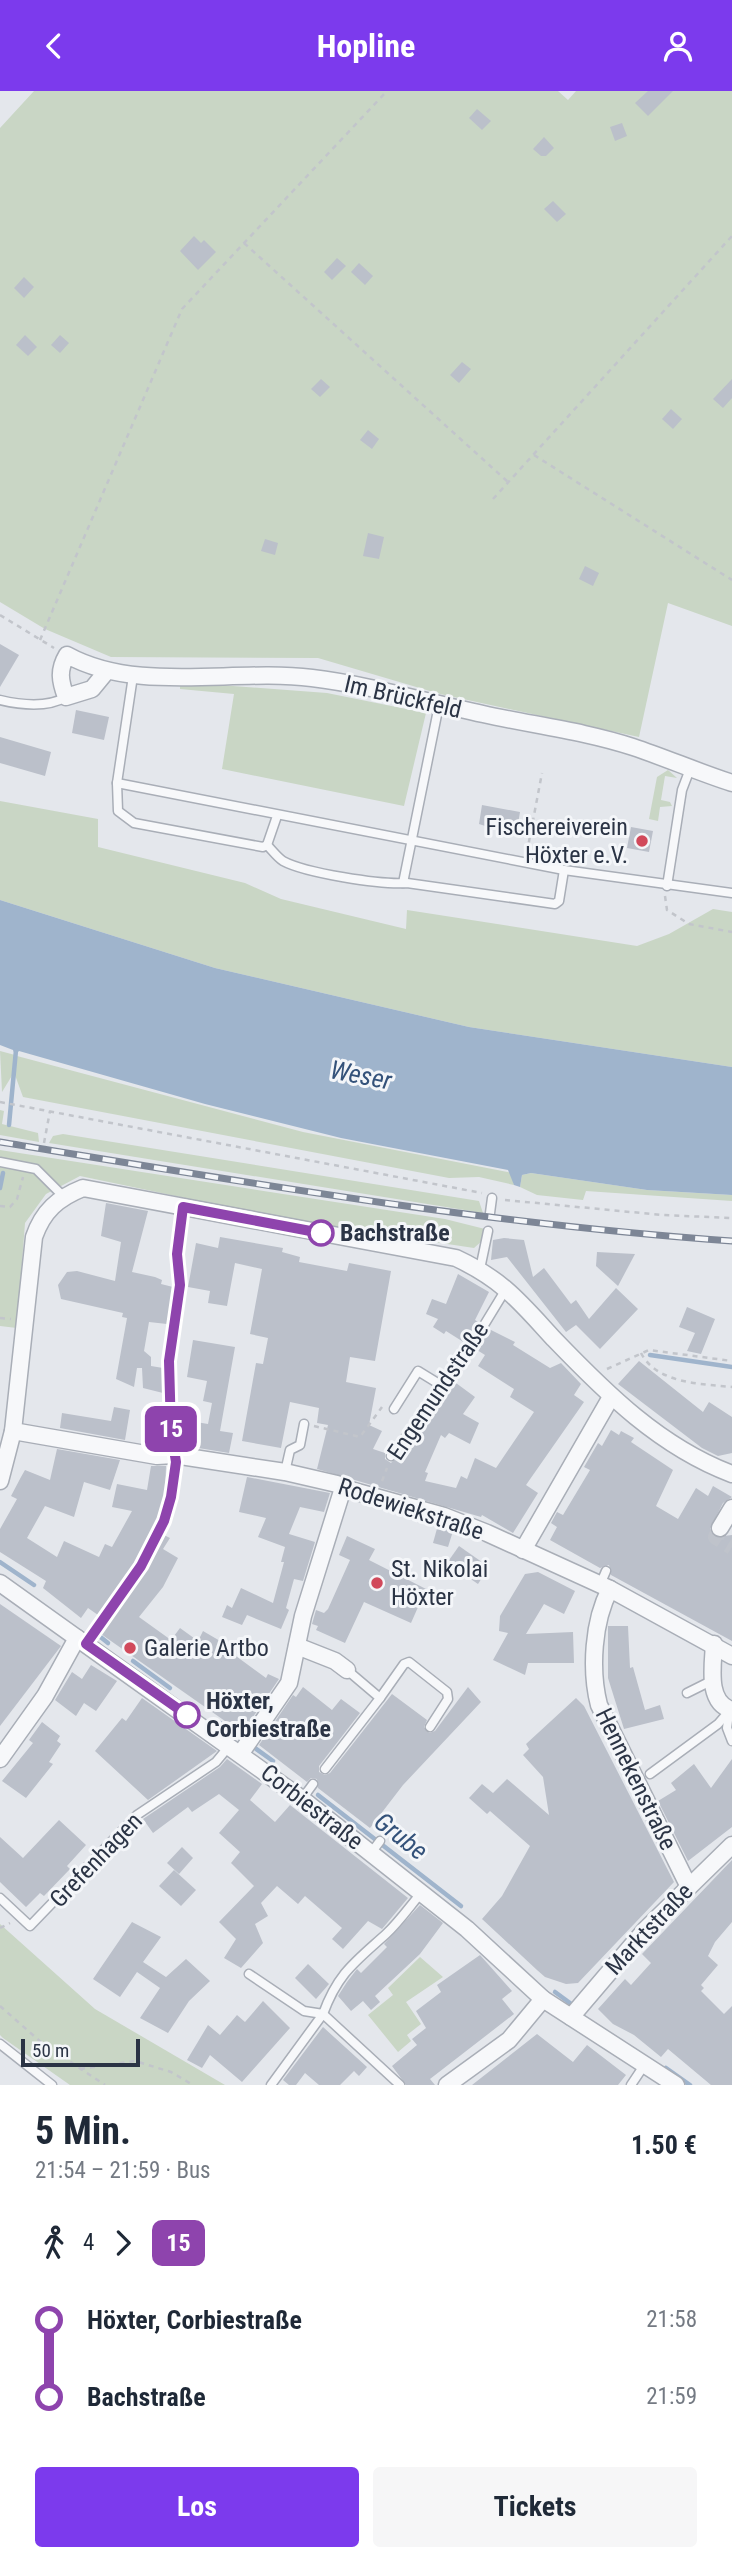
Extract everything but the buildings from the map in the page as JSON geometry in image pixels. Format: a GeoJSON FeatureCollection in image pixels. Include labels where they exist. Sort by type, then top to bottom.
{"type":"FeatureCollection","features":[{"type":"Feature","properties":{"kind":"street","name":"Im Brückfeld"},"geometry":{"type":"LineString","coordinates":[[66,697],[61,683],[61,670],[67,656],[106,672],[133,676],[271,674],[312,678],[376,687],[439,705],[600,738],[732,783]]}},
{"type":"Feature","properties":{"kind":"street"},"geometry":{"type":"LineString","coordinates":[[66,697],[92,689],[106,672]]}},
{"type":"Feature","properties":{"kind":"street"},"geometry":{"type":"LineString","coordinates":[[0,1481],[13,1431],[34,1237],[41,1219],[51,1208],[63,1196],[83,1188],[99,1188],[183,1207],[417,1248],[456,1258],[480,1269],[507,1287],[611,1397],[676,1448],[732,1474]]}},
{"type":"Feature","properties":{"kind":"street"},"geometry":{"type":"LineString","coordinates":[[523,1551],[611,1397]]}},
{"type":"Feature","properties":{"kind":"street","name":"Rodewiekstraße"},"geometry":{"type":"LineString","coordinates":[[13,1431],[157,1456],[174,1455],[285,1472],[337,1484],[465,1524],[523,1551],[606,1582],[732,1656]]}},
{"type":"Feature","properties":{"kind":"street"},"geometry":{"type":"LineString","coordinates":[[242,1746],[289,1683],[303,1616],[343,1488]]}},
{"type":"Feature","properties":{"kind":"street"},"geometry":{"type":"LineString","coordinates":[[720,1528],[732,1508]]}},
{"type":"Feature","properties":{"kind":"street","name":"Hennekenstraße"},"geometry":{"type":"LineString","coordinates":[[606,1582],[598,1614],[594,1687],[599,1705],[650,1814],[688,1885]]}},
{"type":"Feature","properties":{"kind":"street","name":"Corbiestraße"},"geometry":{"type":"LineString","coordinates":[[0,1583],[242,1746],[302,1799],[377,1846],[422,1892],[513,1968],[543,1999],[575,2011],[676,2085]]}},
{"type":"Feature","properties":{"kind":"street"},"geometry":{"type":"LineString","coordinates":[[0,1759],[85,1639]]}},
{"type":"Feature","properties":{"kind":"street"},"geometry":{"type":"LineString","coordinates":[[714,1644],[713,1680],[720,1704],[731,1710]]}},
{"type":"Feature","properties":{"kind":"street"},"geometry":{"type":"LineString","coordinates":[[297,1646],[335,1661],[347,1670]]}},
{"type":"Feature","properties":{"kind":"street","name":"Marktstraße"},"geometry":{"type":"LineString","coordinates":[[575,2011],[688,1885],[732,1845]]}},
{"type":"Feature","properties":{"kind":"street"},"geometry":{"type":"LineString","coordinates":[[447,2085],[509,2040],[543,1999]]}},
{"type":"Feature","properties":{"kind":"lane"},"geometry":{"type":"LineString","coordinates":[[133,676],[117,783],[118,811],[134,823],[263,847],[267,845]]}},
{"type":"Feature","properties":{"kind":"lane"},"geometry":{"type":"LineString","coordinates":[[0,700],[18,705],[46,704],[66,697]]}},
{"type":"Feature","properties":{"kind":"lane"},"geometry":{"type":"LineString","coordinates":[[403,883],[439,705]]}},
{"type":"Feature","properties":{"kind":"lane"},"geometry":{"type":"LineString","coordinates":[[666,890],[682,790],[690,769]]}},
{"type":"Feature","properties":{"kind":"lane"},"geometry":{"type":"LineString","coordinates":[[117,783],[666,890],[732,893]]}},
{"type":"Feature","properties":{"kind":"lane"},"geometry":{"type":"LineString","coordinates":[[267,845],[277,816]]}},
{"type":"Feature","properties":{"kind":"lane"},"geometry":{"type":"LineString","coordinates":[[267,845],[281,860],[297,867],[388,884],[403,883],[555,904],[559,901],[565,870]]}},
{"type":"Feature","properties":{"kind":"lane"},"geometry":{"type":"LineString","coordinates":[[0,1162],[26,1166],[42,1173],[63,1196]]}},
{"type":"Feature","properties":{"kind":"lane"},"geometry":{"type":"LineString","coordinates":[[490,1213],[492,1198]]}},
{"type":"Feature","properties":{"kind":"lane"},"geometry":{"type":"LineString","coordinates":[[85,1639],[141,1566],[164,1521],[171,1497],[174,1455],[169,1361],[180,1285],[177,1254],[183,1207]]}},
{"type":"Feature","properties":{"kind":"lane"},"geometry":{"type":"LineString","coordinates":[[480,1269],[488,1231]]}},
{"type":"Feature","properties":{"kind":"lane","name":"Engemundstraße"},"geometry":{"type":"LineString","coordinates":[[391,1456],[444,1387],[507,1287]]}},
{"type":"Feature","properties":{"kind":"lane"},"geometry":{"type":"LineString","coordinates":[[394,1409],[418,1371],[444,1387]]}},
{"type":"Feature","properties":{"kind":"lane"},"geometry":{"type":"LineString","coordinates":[[285,1472],[290,1450],[300,1445],[304,1424]]}},
{"type":"Feature","properties":{"kind":"lane"},"geometry":{"type":"LineString","coordinates":[[325,1769],[404,1664],[409,1663],[447,1692],[448,1699],[430,1727]]}},
{"type":"Feature","properties":{"kind":"lane"},"geometry":{"type":"LineString","coordinates":[[347,1670],[380,1698]]}},
{"type":"Feature","properties":{"kind":"lane"},"geometry":{"type":"LineString","coordinates":[[687,1693],[713,1680]]}},
{"type":"Feature","properties":{"kind":"lane"},"geometry":{"type":"LineString","coordinates":[[731,1710],[727,1728],[732,1741]]}},
{"type":"Feature","properties":{"kind":"lane"},"geometry":{"type":"LineString","coordinates":[[650,1774],[718,1724],[731,1710]]}},
{"type":"Feature","properties":{"kind":"lane","name":"Grefenhagen"},"geometry":{"type":"LineString","coordinates":[[0,1898],[30,1926],[137,1815],[242,1746]]}},
{"type":"Feature","properties":{"kind":"lane"},"geometry":{"type":"LineString","coordinates":[[302,1799],[313,1784]]}},
{"type":"Feature","properties":{"kind":"lane"},"geometry":{"type":"LineString","coordinates":[[271,2085],[323,2014],[334,1986],[359,1957],[388,1932],[422,1892]]}},
{"type":"Feature","properties":{"kind":"lane"},"geometry":{"type":"LineString","coordinates":[[249,1974],[304,2011],[323,2014],[400,2085]]}},
{"type":"Feature","properties":{"kind":"lane"},"geometry":{"type":"LineString","coordinates":[[0,2044],[52,2085]]}},
{"type":"Feature","properties":{"kind":"lane"},"geometry":{"type":"LineString","coordinates":[[631,2085],[645,2064]]}},
{"type":"Feature","properties":{"kind":"path"},"geometry":{"type":"LineString","coordinates":[[0,615],[40,640],[182,309],[387,91]]}},
{"type":"Feature","properties":{"kind":"path"},"geometry":{"type":"LineString","coordinates":[[493,499],[732,236]]}},
{"type":"Feature","properties":{"kind":"path"},"geometry":{"type":"LineString","coordinates":[[244,243],[508,482]]}},
{"type":"Feature","properties":{"kind":"path"},"geometry":{"type":"LineString","coordinates":[[533,454],[732,580]]}},
{"type":"Feature","properties":{"kind":"path"},"geometry":{"type":"LineString","coordinates":[[527,852],[542,773]]}},
{"type":"Feature","properties":{"kind":"path"},"geometry":{"type":"LineString","coordinates":[[666,890],[667,909],[689,924],[732,932]]}},
{"type":"Feature","properties":{"kind":"path"},"geometry":{"type":"LineString","coordinates":[[0,1102],[478,1191],[492,1198],[662,1215],[732,1218]]}},
{"type":"Feature","properties":{"kind":"path"},"geometry":{"type":"LineString","coordinates":[[44,1143],[50,1111]]}},
{"type":"Feature","properties":{"kind":"path"},"geometry":{"type":"LineString","coordinates":[[2,1206],[10,1207],[17,1199],[26,1166]]}},
{"type":"Feature","properties":{"kind":"path"},"geometry":{"type":"LineString","coordinates":[[591,1376],[649,1350],[732,1361]]}},
{"type":"Feature","properties":{"kind":"path"},"geometry":{"type":"LineString","coordinates":[[641,1353],[647,1365],[669,1376],[693,1383],[732,1387]]}},
{"type":"Feature","properties":{"kind":"path"},"geometry":{"type":"LineString","coordinates":[[304,1424],[360,1437],[386,1403],[394,1409]]}},
{"type":"Feature","properties":{"kind":"path","name":"Engemundstraße"},"geometry":{"type":"LineString","coordinates":[[376,1497],[391,1456]]}},
{"type":"Feature","properties":{"kind":"path"},"geometry":{"type":"LineString","coordinates":[[0,2006],[78,2069],[105,2085]]}},
{"type":"Feature","properties":{"kind":"path"},"geometry":{"type":"LineString","coordinates":[[78,2069],[135,2061],[171,2073],[193,2085]]}},
{"type":"Feature","properties":{"kind":"green space"},"geometry":{"type":"Polygon","coordinates":[[[34,91],[558,91],[568,100],[576,91],[732,91],[732,626],[668,603],[639,737],[440,694],[318,658],[111,657],[45,629],[0,602],[0,128],[34,91]]]}},
{"type":"Feature","properties":{"kind":"green space"},"geometry":{"type":"Polygon","coordinates":[[[180,682],[327,693],[426,713],[404,806],[222,769],[234,694],[180,689],[180,682]]]}},
{"type":"Feature","properties":{"kind":"green space"},"geometry":{"type":"Polygon","coordinates":[[[668,770],[677,778],[665,776],[661,800],[670,802],[672,806],[660,807],[658,821],[649,819],[657,777],[668,770]]]}},
{"type":"Feature","properties":{"kind":"green space"},"geometry":{"type":"Polygon","coordinates":[[[0,801],[98,819],[98,847],[245,883],[281,899],[406,929],[407,910],[637,946],[669,934],[713,909],[732,912],[732,1067],[469,1027],[215,968],[0,900],[0,801]]]}},
{"type":"Feature","properties":{"kind":"green space"},"geometry":{"type":"Polygon","coordinates":[[[0,1051],[15,1055],[13,1074],[2,1092],[0,1051]]]}},
{"type":"Feature","properties":{"kind":"green space"},"geometry":{"type":"Polygon","coordinates":[[[17,1056],[303,1132],[512,1173],[514,1185],[479,1177],[449,1178],[23,1097],[15,1075],[17,1056]]]}},
{"type":"Feature","properties":{"kind":"green space"},"geometry":{"type":"Polygon","coordinates":[[[0,1110],[4,1111],[2,1124],[38,1133],[39,1142],[0,1135],[0,1110]]]}},
{"type":"Feature","properties":{"kind":"green space"},"geometry":{"type":"Polygon","coordinates":[[[63,1134],[479,1201],[483,1213],[49,1143],[53,1136],[63,1134]]]}},
{"type":"Feature","properties":{"kind":"green space"},"geometry":{"type":"Polygon","coordinates":[[[0,1150],[445,1219],[493,1231],[474,1248],[301,1222],[80,1176],[46,1194],[25,1223],[17,1328],[0,1326],[0,1150]]]}},
{"type":"Feature","properties":{"kind":"green space"},"geometry":{"type":"Polygon","coordinates":[[[531,1173],[647,1190],[732,1195],[732,1201],[586,1191],[583,1200],[537,1195],[520,1187],[522,1175],[531,1173]]]}},
{"type":"Feature","properties":{"kind":"green space"},"geometry":{"type":"Polygon","coordinates":[[[0,1924],[95,2009],[225,2085],[70,2085],[3,2038],[0,2035],[0,1924]]]}},
{"type":"Feature","properties":{"kind":"green space"},"geometry":{"type":"Polygon","coordinates":[[[420,1957],[443,1977],[406,2002],[421,2024],[407,2035],[411,2041],[398,2052],[368,2015],[393,1995],[388,1988],[420,1957]]]}},
{"type":"Feature","properties":{"kind":"water","name":"Weser"},"geometry":{"type":"Polygon","coordinates":[[[0,900],[215,968],[469,1027],[732,1067],[732,1195],[647,1190],[531,1173],[522,1175],[520,1187],[514,1185],[508,1170],[341,1138],[205,1104],[19,1051],[15,1055],[13,1050],[0,1045],[0,900]]]}},
{"type":"Feature","properties":{"kind":"waterway","name":"Grube"},"geometry":{"type":"LineString","coordinates":[[9,1125],[16,1050]]}},
{"type":"Feature","properties":{"kind":"waterway","name":"Grube"},"geometry":{"type":"LineString","coordinates":[[0,1188],[3,1173]]}},
{"type":"Feature","properties":{"kind":"waterway"},"geometry":{"type":"LineString","coordinates":[[650,1355],[732,1367]]}},
{"type":"Feature","properties":{"kind":"waterway","name":"Grube"},"geometry":{"type":"LineString","coordinates":[[0,1562],[34,1585]]}},
{"type":"Feature","properties":{"kind":"waterway","name":"Grube"},"geometry":{"type":"LineString","coordinates":[[98,1635],[108,1643]]}},
{"type":"Feature","properties":{"kind":"waterway","name":"Grube"},"geometry":{"type":"LineString","coordinates":[[133,1661],[170,1688]]}},
{"type":"Feature","properties":{"kind":"waterway","name":"Grube"},"geometry":{"type":"LineString","coordinates":[[220,1723],[273,1761]]}},
{"type":"Feature","properties":{"kind":"waterway","name":"Grube"},"geometry":{"type":"LineString","coordinates":[[318,1795],[461,1906]]}},
{"type":"Feature","properties":{"kind":"waterway","name":"Grube"},"geometry":{"type":"LineString","coordinates":[[555,1992],[574,2006]]}},
{"type":"Feature","properties":{"kind":"waterway","name":"Grube"},"geometry":{"type":"LineString","coordinates":[[666,2068],[690,2085]]}},
{"type":"Feature","properties":{"kind":"tunnel"},"geometry":{"type":"LineString","coordinates":[[720,1528],[716,1537],[732,1547]]}},
{"type":"Feature","properties":{"kind":"railway"},"geometry":{"type":"LineString","coordinates":[[0,1142],[456,1213],[640,1234],[732,1241]]}},
{"type":"Feature","properties":{"kind":"bus line","name":"15"},"geometry":{"type":"LineString","coordinates":[[187,1715],[86,1644],[141,1566],[164,1521],[171,1497],[176,1462],[172,1447],[169,1361],[170,1339],[180,1285],[177,1254],[183,1207],[272,1226],[321,1233]]}},
{"type":"Feature","properties":{"kind":"place","name":"Fischereiverein Höxter e.V."},"geometry":{"type":"Point","coordinates":[642,841]}},
{"type":"Feature","properties":{"kind":"place","name":"Bachstraße"},"geometry":{"type":"Point","coordinates":[321,1233]}},
{"type":"Feature","properties":{"kind":"place","name":"St. Nikolai Höxter"},"geometry":{"type":"Point","coordinates":[377,1583]}},
{"type":"Feature","properties":{"kind":"place","name":"Galerie Artbo"},"geometry":{"type":"Point","coordinates":[130,1648]}},
{"type":"Feature","properties":{"kind":"place","name":"Höxter, Corbiestraße"},"geometry":{"type":"Point","coordinates":[187,1715]}}]}
